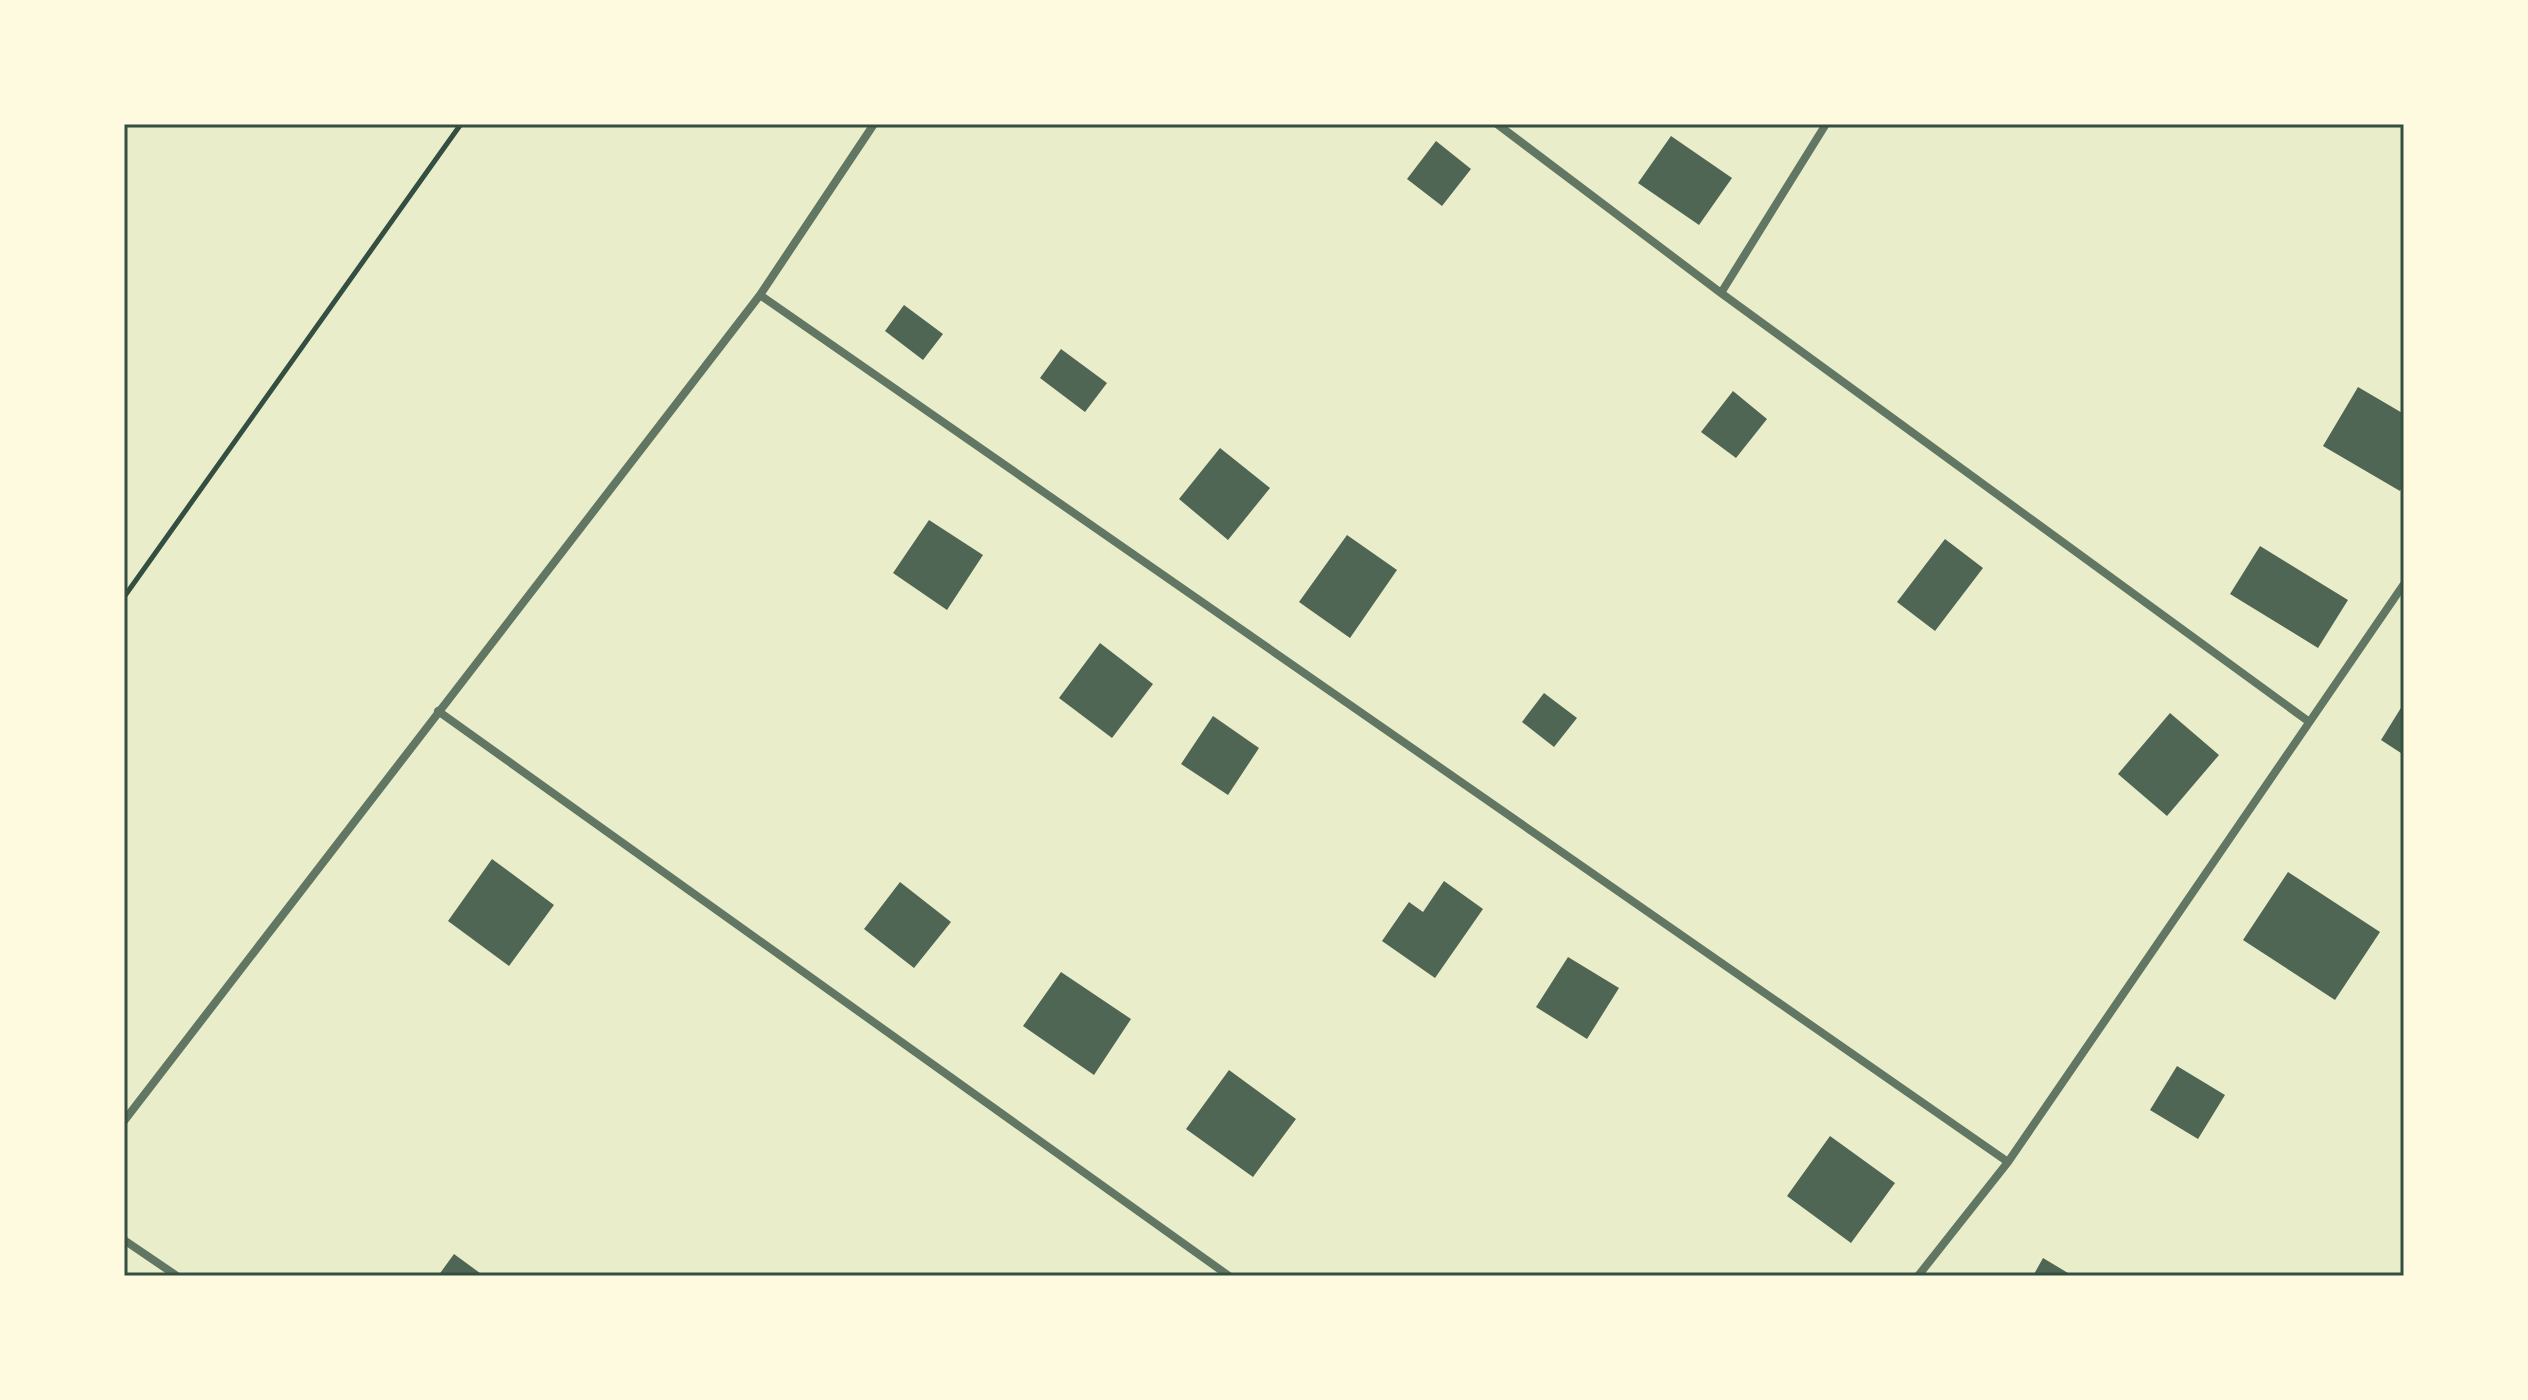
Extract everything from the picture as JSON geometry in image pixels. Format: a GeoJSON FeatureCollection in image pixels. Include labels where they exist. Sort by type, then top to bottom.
{"type":"FeatureCollection","features":[{"type":"Feature","properties":{"kind":"street"},"geometry":{"type":"LineString","coordinates":[[124,1121],[760,295],[874,124]]}},
{"type":"Feature","properties":{"kind":"street"},"geometry":{"type":"LineString","coordinates":[[1497,124],[1721,293],[2308,721]]}},
{"type":"Feature","properties":{"kind":"street"},"geometry":{"type":"LineString","coordinates":[[1721,293],[1826,124]]}},
{"type":"Feature","properties":{"kind":"street"},"geometry":{"type":"LineString","coordinates":[[760,295],[2008,1162]]}},
{"type":"Feature","properties":{"kind":"street"},"geometry":{"type":"LineString","coordinates":[[1918,1276],[2008,1162],[2404,584]]}},
{"type":"Feature","properties":{"kind":"street"},"geometry":{"type":"LineString","coordinates":[[438,711],[1229,1276]]}},
{"type":"Feature","properties":{"kind":"street"},"geometry":{"type":"LineString","coordinates":[[124,1240],[177,1276]]}},
{"type":"Feature","properties":{"kind":"path"},"geometry":{"type":"LineString","coordinates":[[124,597],[461,124]]}},
{"type":"Feature","properties":{"kind":"building"},"geometry":{"type":"Polygon","coordinates":[[[1671,136],[1732,178],[1699,225],[1638,183],[1671,136]]]}},
{"type":"Feature","properties":{"kind":"building"},"geometry":{"type":"Polygon","coordinates":[[[1436,141],[1471,169],[1442,206],[1407,179],[1436,141]]]}},
{"type":"Feature","properties":{"kind":"building"},"geometry":{"type":"Polygon","coordinates":[[[904,305],[943,334],[923,360],[885,331],[904,305]]]}},
{"type":"Feature","properties":{"kind":"building"},"geometry":{"type":"Polygon","coordinates":[[[1061,349],[1107,383],[1085,412],[1040,378],[1061,349]]]}},
{"type":"Feature","properties":{"kind":"building"},"geometry":{"type":"Polygon","coordinates":[[[2358,387],[2404,414],[2404,484],[2400,491],[2323,446],[2358,387]]]}},
{"type":"Feature","properties":{"kind":"building"},"geometry":{"type":"Polygon","coordinates":[[[1733,391],[1767,419],[1736,458],[1701,432],[1733,391]]]}},
{"type":"Feature","properties":{"kind":"building"},"geometry":{"type":"Polygon","coordinates":[[[1220,448],[1270,488],[1228,540],[1179,499],[1220,448]]]}},
{"type":"Feature","properties":{"kind":"building"},"geometry":{"type":"Polygon","coordinates":[[[929,520],[983,555],[947,610],[893,573],[929,520]]]}},
{"type":"Feature","properties":{"kind":"building"},"geometry":{"type":"Polygon","coordinates":[[[1347,535],[1397,570],[1350,638],[1299,602],[1347,535]]]}},
{"type":"Feature","properties":{"kind":"building"},"geometry":{"type":"Polygon","coordinates":[[[1945,539],[1983,568],[1935,631],[1897,602],[1945,539]]]}},
{"type":"Feature","properties":{"kind":"building"},"geometry":{"type":"Polygon","coordinates":[[[2260,546],[2348,600],[2318,648],[2230,594],[2260,546]]]}},
{"type":"Feature","properties":{"kind":"building"},"geometry":{"type":"Polygon","coordinates":[[[1100,643],[1153,684],[1112,738],[1059,698],[1100,643]]]}},
{"type":"Feature","properties":{"kind":"building"},"geometry":{"type":"Polygon","coordinates":[[[1544,693],[1577,718],[1554,747],[1522,722],[1544,693]]]}},
{"type":"Feature","properties":{"kind":"building"},"geometry":{"type":"Polygon","coordinates":[[[2404,703],[2404,755],[2381,740],[2404,703]]]}},
{"type":"Feature","properties":{"kind":"building"},"geometry":{"type":"Polygon","coordinates":[[[2170,713],[2219,755],[2167,816],[2118,774],[2170,713]]]}},
{"type":"Feature","properties":{"kind":"building"},"geometry":{"type":"Polygon","coordinates":[[[1213,716],[1259,748],[1228,795],[1181,764],[1213,716]]]}},
{"type":"Feature","properties":{"kind":"building"},"geometry":{"type":"Polygon","coordinates":[[[492,859],[554,905],[509,966],[448,921],[492,859]]]}},
{"type":"Feature","properties":{"kind":"building"},"geometry":{"type":"Polygon","coordinates":[[[2288,872],[2380,932],[2335,1000],[2243,940],[2288,872]]]}},
{"type":"Feature","properties":{"kind":"building"},"geometry":{"type":"Polygon","coordinates":[[[1444,881],[1483,909],[1435,978],[1382,941],[1409,902],[1423,912],[1444,881]]]}},
{"type":"Feature","properties":{"kind":"building"},"geometry":{"type":"Polygon","coordinates":[[[900,882],[951,922],[914,968],[864,929],[900,882]]]}},
{"type":"Feature","properties":{"kind":"building"},"geometry":{"type":"Polygon","coordinates":[[[1568,957],[1619,988],[1587,1039],[1536,1007],[1568,957]]]}},
{"type":"Feature","properties":{"kind":"building"},"geometry":{"type":"Polygon","coordinates":[[[1061,972],[1131,1019],[1094,1075],[1023,1026],[1061,972]]]}},
{"type":"Feature","properties":{"kind":"building"},"geometry":{"type":"Polygon","coordinates":[[[2177,1066],[2225,1095],[2198,1139],[2150,1110],[2177,1066]]]}},
{"type":"Feature","properties":{"kind":"building"},"geometry":{"type":"Polygon","coordinates":[[[1229,1070],[1296,1119],[1253,1177],[1186,1129],[1229,1070]]]}},
{"type":"Feature","properties":{"kind":"building"},"geometry":{"type":"Polygon","coordinates":[[[1830,1136],[1895,1183],[1851,1243],[1787,1196],[1830,1136]]]}},
{"type":"Feature","properties":{"kind":"building"},"geometry":{"type":"Polygon","coordinates":[[[454,1254],[484,1276],[438,1276],[454,1254]]]}},
{"type":"Feature","properties":{"kind":"building"},"geometry":{"type":"Polygon","coordinates":[[[2043,1258],[2073,1276],[2033,1276],[2043,1258]]]}}]}
